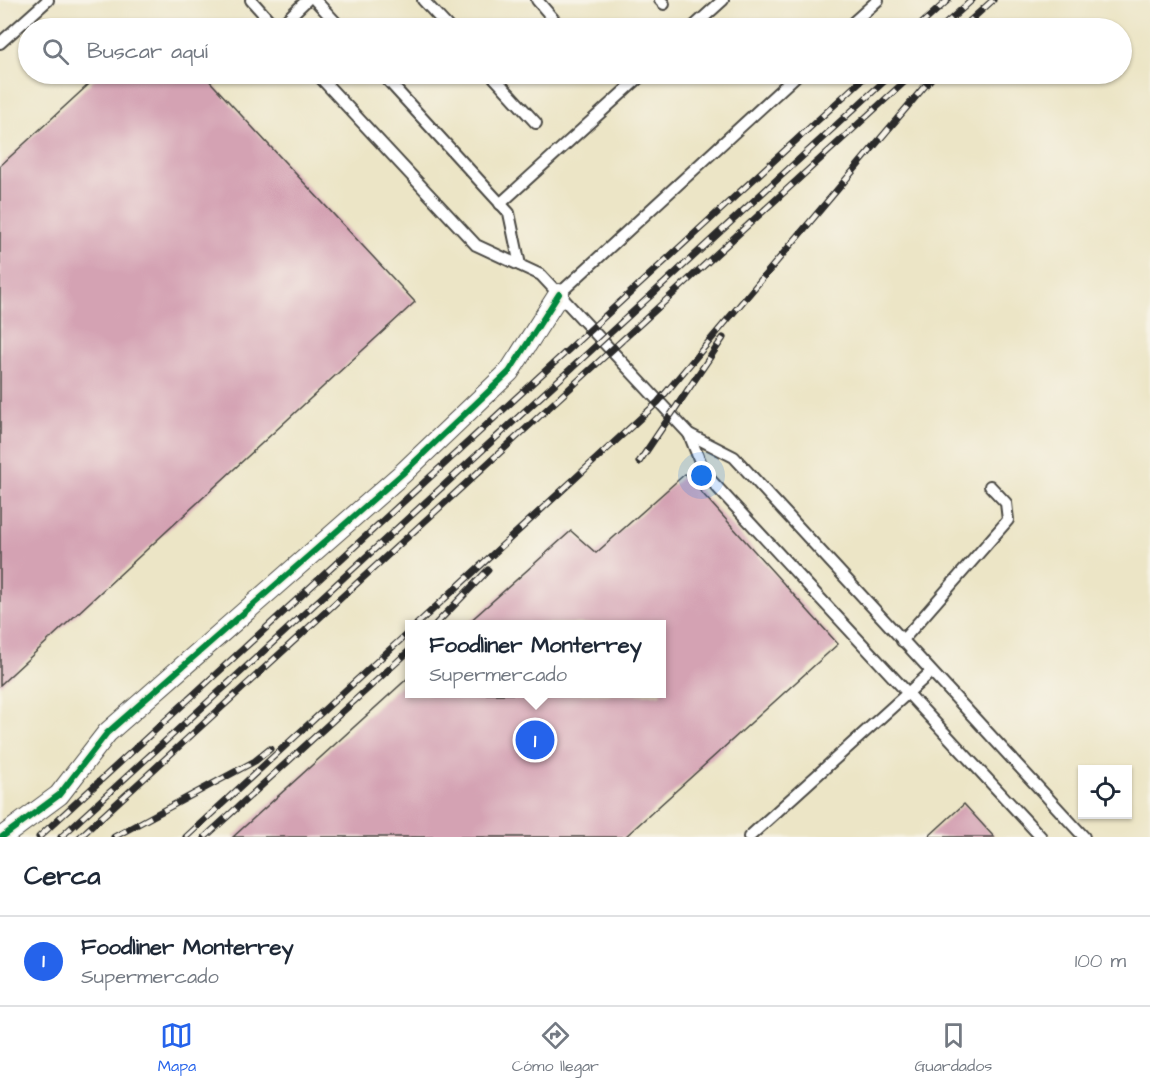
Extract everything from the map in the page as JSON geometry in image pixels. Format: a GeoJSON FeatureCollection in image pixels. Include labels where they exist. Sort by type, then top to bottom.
{"type":"FeatureCollection","features":[{"type":"Feature","properties":{"kind":"street"},"geometry":{"type":"LineString","coordinates":[[2,837],[59,795],[106,733],[402,474],[509,372],[559,294]]}},
{"type":"Feature","properties":{"kind":"lane"},"geometry":{"type":"LineString","coordinates":[[28,18],[48,0]]}},
{"type":"Feature","properties":{"kind":"lane"},"geometry":{"type":"LineString","coordinates":[[251,0],[268,18]]}},
{"type":"Feature","properties":{"kind":"lane"},"geometry":{"type":"LineString","coordinates":[[288,18],[307,0]]}},
{"type":"Feature","properties":{"kind":"lane"},"geometry":{"type":"LineString","coordinates":[[315,0],[332,18]]}},
{"type":"Feature","properties":{"kind":"lane"},"geometry":{"type":"LineString","coordinates":[[423,0],[440,18]]}},
{"type":"Feature","properties":{"kind":"lane"},"geometry":{"type":"LineString","coordinates":[[537,0],[552,18]]}},
{"type":"Feature","properties":{"kind":"lane"},"geometry":{"type":"LineString","coordinates":[[703,18],[723,0]]}},
{"type":"Feature","properties":{"kind":"lane"},"geometry":{"type":"LineString","coordinates":[[858,18],[878,0]]}},
{"type":"Feature","properties":{"kind":"lane"},"geometry":{"type":"LineString","coordinates":[[0,44],[18,28]]}},
{"type":"Feature","properties":{"kind":"lane"},"geometry":{"type":"LineString","coordinates":[[326,84],[476,245],[541,275],[689,434],[734,457],[1084,837]]}},
{"type":"Feature","properties":{"kind":"lane"},"geometry":{"type":"LineString","coordinates":[[391,84],[509,213],[520,265]]}},
{"type":"Feature","properties":{"kind":"lane"},"geometry":{"type":"LineString","coordinates":[[500,84],[536,123]]}},
{"type":"Feature","properties":{"kind":"lane"},"geometry":{"type":"LineString","coordinates":[[500,204],[632,84]]}},
{"type":"Feature","properties":{"kind":"lane"},"geometry":{"type":"LineString","coordinates":[[559,294],[787,84]]}},
{"type":"Feature","properties":{"kind":"lane"},"geometry":{"type":"LineString","coordinates":[[689,434],[705,474],[1041,837]]}},
{"type":"Feature","properties":{"kind":"lane"},"geometry":{"type":"LineString","coordinates":[[902,641],[1008,520],[1006,503],[990,486]]}},
{"type":"Feature","properties":{"kind":"lane"},"geometry":{"type":"LineString","coordinates":[[749,837],[931,672]]}},
{"type":"Feature","properties":{"kind":"building"},"geometry":{"type":"Polygon","coordinates":[[[89,84],[212,84],[415,302],[0,685],[0,166],[89,84]]]}},
{"type":"Feature","properties":{"kind":"building"},"geometry":{"type":"Polygon","coordinates":[[[685,474],[838,644],[625,837],[233,837],[405,681],[405,698],[666,698],[666,620],[471,620],[571,531],[596,553],[685,474]]]}},
{"type":"Feature","properties":{"kind":"building"},"geometry":{"type":"Polygon","coordinates":[[[964,804],[994,837],[928,837],[964,804]]]}},
{"type":"Feature","properties":{"kind":"railway"},"geometry":{"type":"LineString","coordinates":[[928,18],[948,0]]}},
{"type":"Feature","properties":{"kind":"railway"},"geometry":{"type":"LineString","coordinates":[[952,18],[972,0]]}},
{"type":"Feature","properties":{"kind":"railway"},"geometry":{"type":"LineString","coordinates":[[973,18],[993,0]]}},
{"type":"Feature","properties":{"kind":"railway"},"geometry":{"type":"LineString","coordinates":[[39,837],[857,84]]}},
{"type":"Feature","properties":{"kind":"railway"},"geometry":{"type":"LineString","coordinates":[[61,837],[881,84]]}},
{"type":"Feature","properties":{"kind":"railway"},"geometry":{"type":"LineString","coordinates":[[80,837],[902,84]]}},
{"type":"Feature","properties":{"kind":"railway"},"geometry":{"type":"LineString","coordinates":[[421,620],[658,402],[927,84]]}},
{"type":"Feature","properties":{"kind":"railway"},"geometry":{"type":"LineString","coordinates":[[639,462],[723,338]]}},
{"type":"Feature","properties":{"kind":"railway"},"geometry":{"type":"LineString","coordinates":[[440,620],[488,570]]}},
{"type":"Feature","properties":{"kind":"railway"},"geometry":{"type":"LineString","coordinates":[[186,837],[405,636]]}},
{"type":"Feature","properties":{"kind":"railway"},"geometry":{"type":"LineString","coordinates":[[205,837],[405,655]]}},
{"type":"Feature","properties":{"kind":"railway"},"geometry":{"type":"LineString","coordinates":[[114,837],[255,761],[270,749]]}},
{"type":"Feature","properties":{"kind":"cycle path"},"geometry":{"type":"LineString","coordinates":[[2,837],[59,795],[107,733],[402,474],[509,372],[559,294]]}},
{"type":"Feature","properties":{"kind":"place","name":"Foodliner Monterrey"},"geometry":{"type":"Point","coordinates":[535,740]}}]}
